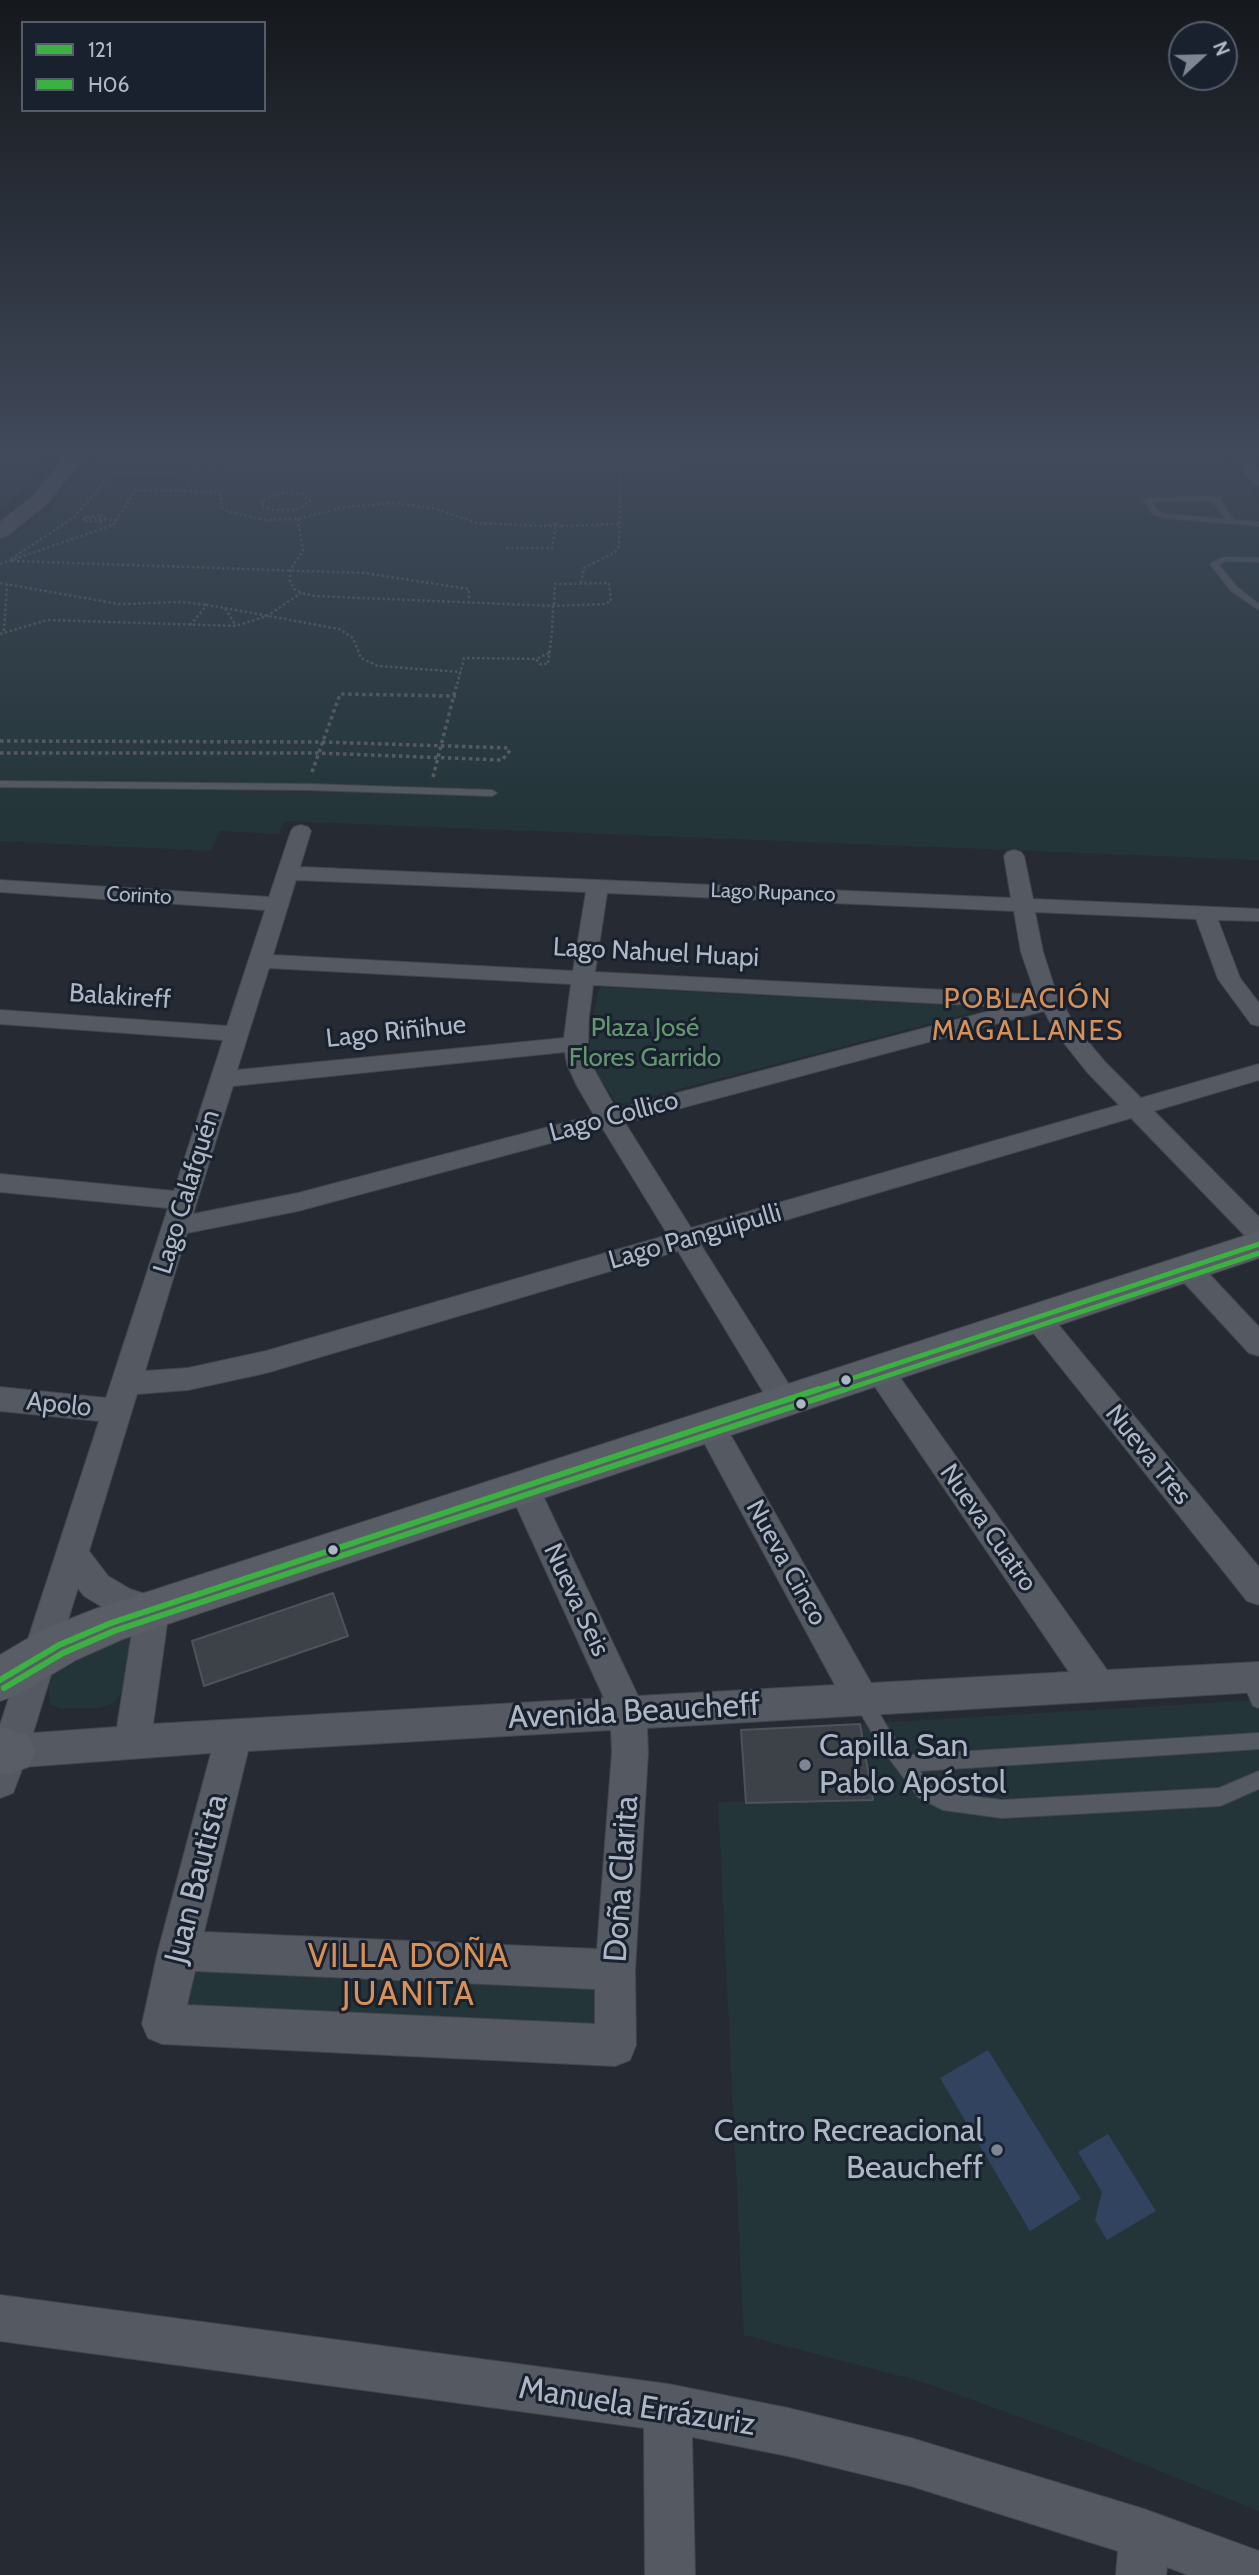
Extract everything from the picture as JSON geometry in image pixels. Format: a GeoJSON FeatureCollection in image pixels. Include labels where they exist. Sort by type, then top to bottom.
{"type":"FeatureCollection","features":[{"type":"Feature","properties":{"kind":"main road"},"geometry":{"type":"LineString","coordinates":[[0,1680],[82,1634],[1259,1244]]}},
{"type":"Feature","properties":{"kind":"street","name":"Lago Calafquén"},"geometry":{"type":"LineString","coordinates":[[3,1761],[41,1656],[301,831]]}},
{"type":"Feature","properties":{"kind":"street"},"geometry":{"type":"LineString","coordinates":[[1014,856],[1032,952],[1050,1002],[1075,1043],[1259,1233]]}},
{"type":"Feature","properties":{"kind":"street","name":"Lago Rupanco"},"geometry":{"type":"LineString","coordinates":[[287,873],[1259,915]]}},
{"type":"Feature","properties":{"kind":"street","name":"Corinto"},"geometry":{"type":"LineString","coordinates":[[0,886],[278,904]]}},
{"type":"Feature","properties":{"kind":"street"},"geometry":{"type":"LineString","coordinates":[[598,886],[583,978],[576,1044],[583,1075],[785,1402]]}},
{"type":"Feature","properties":{"kind":"street"},"geometry":{"type":"LineString","coordinates":[[1204,912],[1229,979],[1259,1019]]}},
{"type":"Feature","properties":{"kind":"street","name":"Lago Nahuel Huapi"},"geometry":{"type":"LineString","coordinates":[[260,961],[1050,1002]]}},
{"type":"Feature","properties":{"kind":"street","name":"Lago Collico"},"geometry":{"type":"LineString","coordinates":[[177,1226],[298,1202],[1050,1002]]}},
{"type":"Feature","properties":{"kind":"street","name":"Balakireff"},"geometry":{"type":"LineString","coordinates":[[0,1017],[236,1034]]}},
{"type":"Feature","properties":{"kind":"street","name":"Lago Riñihue"},"geometry":{"type":"LineString","coordinates":[[222,1079],[576,1044]]}},
{"type":"Feature","properties":{"kind":"street","name":"Lago Panguipulli"},"geometry":{"type":"LineString","coordinates":[[123,1397],[188,1379],[231,1371],[1259,1072]]}},
{"type":"Feature","properties":{"kind":"street"},"geometry":{"type":"LineString","coordinates":[[0,1183],[184,1201]]}},
{"type":"Feature","properties":{"kind":"street"},"geometry":{"type":"LineString","coordinates":[[1187,1268],[1259,1345]]}},
{"type":"Feature","properties":{"kind":"street","name":"Nueva Tres"},"geometry":{"type":"LineString","coordinates":[[1037,1318],[1259,1591]]}},
{"type":"Feature","properties":{"kind":"street","name":"Nueva Cuatro"},"geometry":{"type":"LineString","coordinates":[[879,1370],[1097,1686]]}},
{"type":"Feature","properties":{"kind":"street","name":"Apolo"},"geometry":{"type":"LineString","coordinates":[[0,1399],[123,1397]]}},
{"type":"Feature","properties":{"kind":"street","name":"Nueva Cinco"},"geometry":{"type":"LineString","coordinates":[[709,1426],[862,1700]]}},
{"type":"Feature","properties":{"kind":"street","name":"Nueva Seis"},"geometry":{"type":"LineString","coordinates":[[524,1488],[628,1713]]}},
{"type":"Feature","properties":{"kind":"street"},"geometry":{"type":"LineString","coordinates":[[74,1553],[82,1570],[96,1586],[121,1601],[152,1610],[132,1743]]}},
{"type":"Feature","properties":{"kind":"street","name":"Avenida Beaucheff"},"geometry":{"type":"LineString","coordinates":[[3,1761],[132,1743],[234,1735],[1097,1686],[1256,1685]]}},
{"type":"Feature","properties":{"kind":"street","name":"Doña Clarita"},"geometry":{"type":"LineString","coordinates":[[615,2045],[615,1970],[630,1752],[628,1713]]}},
{"type":"Feature","properties":{"kind":"street","name":"Juan Bautista"},"geometry":{"type":"LineString","coordinates":[[234,1735],[178,1951],[162,2024],[615,2045]]}},
{"type":"Feature","properties":{"kind":"street"},"geometry":{"type":"LineString","coordinates":[[178,1951],[615,1970]]}},
{"type":"Feature","properties":{"kind":"street","name":"Manuela Errázuriz"},"geometry":{"type":"LineString","coordinates":[[0,2318],[668,2407],[788,2432],[911,2462],[1143,2554],[1257,2575]]}},
{"type":"Feature","properties":{"kind":"street"},"geometry":{"type":"LineString","coordinates":[[668,2407],[670,2575]]}},
{"type":"Feature","properties":{"kind":"lane"},"geometry":{"type":"LineString","coordinates":[[1221,573],[1234,589],[1259,608]]}},
{"type":"Feature","properties":{"kind":"lane"},"geometry":{"type":"LineString","coordinates":[[0,784],[308,787],[492,793]]}},
{"type":"Feature","properties":{"kind":"lane"},"geometry":{"type":"LineString","coordinates":[[862,1700],[885,1739],[925,1791],[943,1801],[1002,1809],[1220,1797],[1259,1780]]}},
{"type":"Feature","properties":{"kind":"lane"},"geometry":{"type":"LineString","coordinates":[[904,1764],[1259,1741]]}},
{"type":"Feature","properties":{"kind":"path"},"geometry":{"type":"LineString","coordinates":[[290,573],[291,586],[302,593],[315,596],[554,605],[605,604],[611,601],[609,583],[555,584],[554,605],[548,664],[540,664],[536,659]]}},
{"type":"Feature","properties":{"kind":"path"},"geometry":{"type":"LineString","coordinates":[[365,573],[469,589],[469,601]]}},
{"type":"Feature","properties":{"kind":"path"},"geometry":{"type":"LineString","coordinates":[[581,573],[581,583]]}},
{"type":"Feature","properties":{"kind":"path"},"geometry":{"type":"LineString","coordinates":[[0,583],[119,604],[182,602],[207,605],[332,627],[345,632],[355,641],[361,658],[379,666],[461,673]]}},
{"type":"Feature","properties":{"kind":"path"},"geometry":{"type":"LineString","coordinates":[[4,631],[7,584]]}},
{"type":"Feature","properties":{"kind":"path"},"geometry":{"type":"LineString","coordinates":[[0,634],[47,620],[236,626],[267,616],[302,593]]}},
{"type":"Feature","properties":{"kind":"path"},"geometry":{"type":"LineString","coordinates":[[190,625],[207,605]]}},
{"type":"Feature","properties":{"kind":"path"},"geometry":{"type":"LineString","coordinates":[[225,608],[236,626]]}},
{"type":"Feature","properties":{"kind":"path"},"geometry":{"type":"LineString","coordinates":[[429,791],[464,659],[536,659],[549,653]]}},
{"type":"Feature","properties":{"kind":"path"},"geometry":{"type":"LineString","coordinates":[[308,787],[340,694],[456,696]]}},
{"type":"Feature","properties":{"kind":"path"},"geometry":{"type":"LineString","coordinates":[[0,741],[322,742],[512,748],[502,760],[318,753],[0,753]]}},
{"type":"Feature","properties":{"kind":"green space"},"geometry":{"type":"Polygon","coordinates":[[[0,573],[1259,573],[1259,860],[284,821],[279,834],[220,831],[211,851],[0,841],[0,573]]]}},
{"type":"Feature","properties":{"kind":"green space","name":"Plaza José Flores Garrido"},"geometry":{"type":"Polygon","coordinates":[[[600,987],[968,1006],[971,1013],[618,1105],[591,1066],[589,1030],[600,987]]]}},
{"type":"Feature","properties":{"kind":"green space"},"geometry":{"type":"Polygon","coordinates":[[[132,1636],[123,1687],[112,1704],[98,1708],[60,1708],[51,1705],[48,1692],[55,1663],[132,1636]]]}},
{"type":"Feature","properties":{"kind":"green space","name":"Centro Recreacional Beaucheff"},"geometry":{"type":"Polygon","coordinates":[[[1259,1700],[1259,2511],[1086,2441],[923,2382],[744,2335],[718,1802],[873,1800],[860,1724],[1259,1700]]]}},
{"type":"Feature","properties":{"kind":"green space"},"geometry":{"type":"Polygon","coordinates":[[[183,1961],[600,1984],[597,2033],[171,2008],[183,1961]]]}},
{"type":"Feature","properties":{"kind":"water"},"geometry":{"type":"Polygon","coordinates":[[[988,2050],[1081,2199],[1030,2231],[940,2078],[988,2050]]]}},
{"type":"Feature","properties":{"kind":"water"},"geometry":{"type":"Polygon","coordinates":[[[1108,2134],[1156,2211],[1107,2240],[1095,2220],[1102,2192],[1078,2152],[1108,2134]]]}},
{"type":"Feature","properties":{"kind":"building"},"geometry":{"type":"Polygon","coordinates":[[[333,1593],[348,1636],[204,1686],[192,1641],[333,1593]]]}},
{"type":"Feature","properties":{"kind":"building","name":"Capilla San Pablo Apóstol"},"geometry":{"type":"Polygon","coordinates":[[[860,1724],[873,1800],[746,1803],[741,1730],[860,1724]]]}},
{"type":"Feature","properties":{"kind":"transit line","name":"121"},"geometry":{"type":"LineString","coordinates":[[0,1680],[59,1645],[111,1623],[1259,1244]]}},
{"type":"Feature","properties":{"kind":"transit line","name":"H06"},"geometry":{"type":"LineString","coordinates":[[4,1688],[63,1653],[114,1631],[1259,1253]]}},
{"type":"Feature","properties":{"kind":"place","name":"Capilla San Pablo Apóstol"},"geometry":{"type":"Point","coordinates":[805,1765]}},
{"type":"Feature","properties":{"kind":"place","name":"Centro Recreacional Beaucheff"},"geometry":{"type":"Point","coordinates":[997,2150]}},
{"type":"Feature","properties":{"kind":"district","name":"POBLACIÓN MAGALLANES"},"geometry":{"type":"Point","coordinates":[1028,1016]}},
{"type":"Feature","properties":{"kind":"district","name":"VILLA DOÑA JUANITA"},"geometry":{"type":"Point","coordinates":[409,1976]}}]}
